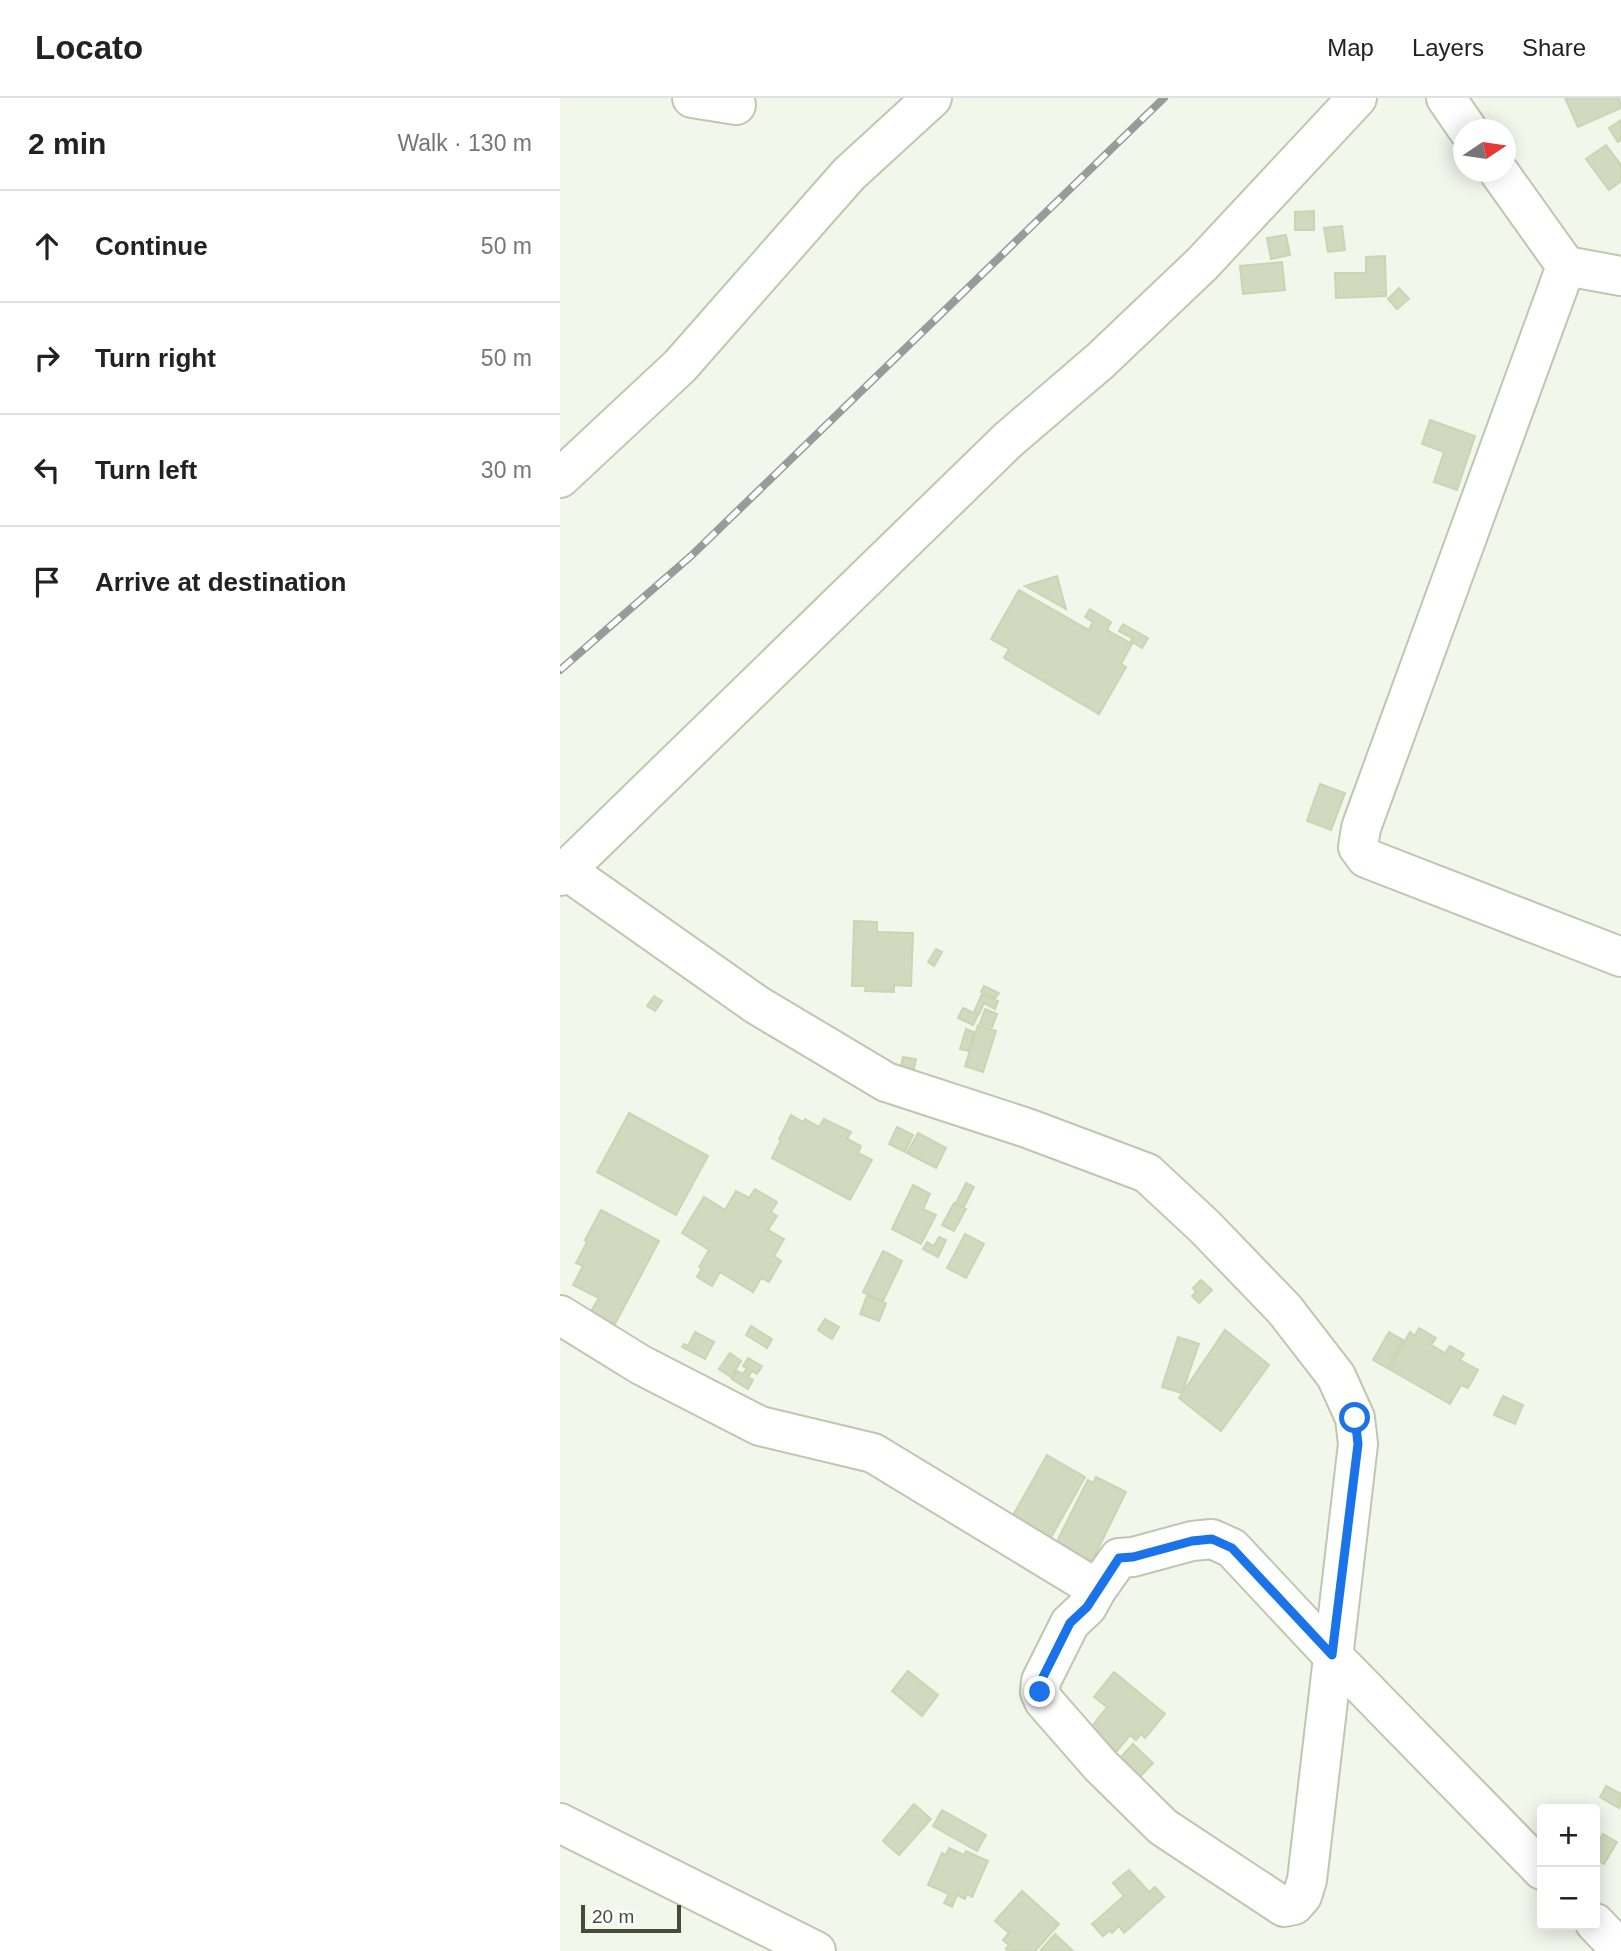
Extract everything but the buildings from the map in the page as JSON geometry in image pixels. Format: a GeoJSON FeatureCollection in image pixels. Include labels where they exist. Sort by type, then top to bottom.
{"type":"FeatureCollection","features":[{"type":"Feature","properties":{"kind":"street"},"geometry":{"type":"LineString","coordinates":[[692,98],[736,105]]}},
{"type":"Feature","properties":{"kind":"street"},"geometry":{"type":"LineString","coordinates":[[560,478],[680,366],[849,174],[932,98]]}},
{"type":"Feature","properties":{"kind":"street"},"geometry":{"type":"LineString","coordinates":[[1357,98],[1202,264],[1100,361],[1009,440],[564,874],[757,1005],[886,1082],[1027,1128],[1147,1173],[1205,1227],[1285,1310],[1336,1376],[1355,1418],[1358,1444],[1332,1655],[1307,1880],[1302,1896],[1294,1905],[1284,1906],[1163,1827],[1100,1765],[1044,1702],[1040,1692],[1041,1681],[1070,1623],[1087,1607],[1119,1558],[1212,1539],[1232,1548],[1332,1655],[1539,1867]]}},
{"type":"Feature","properties":{"kind":"street"},"geometry":{"type":"LineString","coordinates":[[1446,98],[1460,119]]}},
{"type":"Feature","properties":{"kind":"street"},"geometry":{"type":"LineString","coordinates":[[1506,182],[1566,266],[1621,276]]}},
{"type":"Feature","properties":{"kind":"street"},"geometry":{"type":"LineString","coordinates":[[1566,266],[1361,828],[1358,847],[1366,858],[1621,957]]}},
{"type":"Feature","properties":{"kind":"street"},"geometry":{"type":"LineString","coordinates":[[560,1315],[641,1365],[760,1426],[873,1453],[1097,1589]]}},
{"type":"Feature","properties":{"kind":"street"},"geometry":{"type":"LineString","coordinates":[[560,1823],[816,1951]]}},
{"type":"Feature","properties":{"kind":"street"},"geometry":{"type":"LineString","coordinates":[[1600,1928],[1621,1950]]}},
{"type":"Feature","properties":{"kind":"railway"},"geometry":{"type":"LineString","coordinates":[[560,670],[691,556],[1164,98]]}},
{"type":"Feature","properties":{"kind":"route"},"geometry":{"type":"LineString","coordinates":[[1040,1692],[1041,1681],[1070,1623],[1087,1607],[1119,1558],[1155,1552],[1192,1541],[1212,1539],[1232,1548],[1332,1655],[1358,1444],[1355,1418]]}}]}
